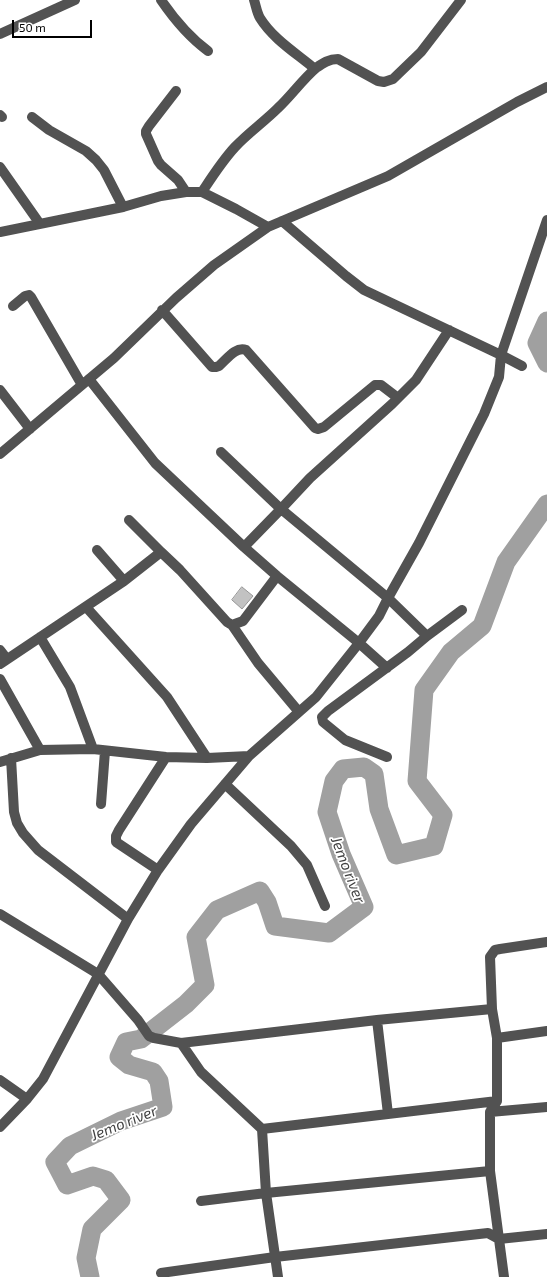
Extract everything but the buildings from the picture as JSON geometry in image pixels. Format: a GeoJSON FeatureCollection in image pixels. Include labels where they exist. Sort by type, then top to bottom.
{"type":"FeatureCollection","features":[{"type":"Feature","properties":{"kind":"street"},"geometry":{"type":"LineString","coordinates":[[1,32],[75,0]]}},
{"type":"Feature","properties":{"kind":"street"},"geometry":{"type":"LineString","coordinates":[[161,0],[194,41],[208,51]]}},
{"type":"Feature","properties":{"kind":"street"},"geometry":{"type":"LineString","coordinates":[[254,0],[259,17],[269,30],[281,42],[315,69]]}},
{"type":"Feature","properties":{"kind":"street"},"geometry":{"type":"LineString","coordinates":[[202,192],[234,147],[277,109],[315,69],[326,61],[338,59],[372,79],[384,82],[393,79],[422,52],[461,0]]}},
{"type":"Feature","properties":{"kind":"street"},"geometry":{"type":"LineString","coordinates":[[0,454],[114,358],[162,310],[214,265],[268,227],[388,176],[547,87]]}},
{"type":"Feature","properties":{"kind":"street"},"geometry":{"type":"LineString","coordinates":[[176,91],[149,126],[146,134],[158,161],[178,180],[186,192]]}},
{"type":"Feature","properties":{"kind":"street"},"geometry":{"type":"LineString","coordinates":[[32,117],[49,130],[86,152],[96,160],[104,170],[123,207]]}},
{"type":"Feature","properties":{"kind":"street"},"geometry":{"type":"LineString","coordinates":[[0,167],[40,224]]}},
{"type":"Feature","properties":{"kind":"street"},"geometry":{"type":"LineString","coordinates":[[0,232],[123,207],[161,196],[186,192],[202,192],[268,227]]}},
{"type":"Feature","properties":{"kind":"street"},"geometry":{"type":"LineString","coordinates":[[0,1127],[27,1099],[43,1079],[128,919],[158,870],[191,824],[249,756],[316,697],[379,616],[419,543],[484,414],[499,377],[501,355],[547,220]]}},
{"type":"Feature","properties":{"kind":"street"},"geometry":{"type":"LineString","coordinates":[[282,221],[364,290],[522,366]]}},
{"type":"Feature","properties":{"kind":"street"},"geometry":{"type":"LineString","coordinates":[[13,306],[25,296],[29,295],[86,382],[155,463],[244,547],[387,668]]}},
{"type":"Feature","properties":{"kind":"street"},"geometry":{"type":"LineString","coordinates":[[162,310],[212,367],[219,366],[237,350],[246,350],[315,428],[318,429],[324,427],[375,385],[381,385],[398,398]]}},
{"type":"Feature","properties":{"kind":"street"},"geometry":{"type":"LineString","coordinates":[[244,547],[310,478],[416,380],[449,330]]}},
{"type":"Feature","properties":{"kind":"street"},"geometry":{"type":"LineString","coordinates":[[0,390],[30,429]]}},
{"type":"Feature","properties":{"kind":"street"},"geometry":{"type":"LineString","coordinates":[[221,452],[281,509],[388,598],[427,636]]}},
{"type":"Feature","properties":{"kind":"street"},"geometry":{"type":"LineString","coordinates":[[129,520],[180,570],[227,622],[232,625],[258,664],[299,712]]}},
{"type":"Feature","properties":{"kind":"street"},"geometry":{"type":"LineString","coordinates":[[97,550],[124,581]]}},
{"type":"Feature","properties":{"kind":"street"},"geometry":{"type":"LineString","coordinates":[[0,650],[3,661],[124,581],[161,552]]}},
{"type":"Feature","properties":{"kind":"street"},"geometry":{"type":"LineString","coordinates":[[232,625],[243,621],[277,576]]}},
{"type":"Feature","properties":{"kind":"street"},"geometry":{"type":"LineString","coordinates":[[86,607],[167,697],[207,758]]}},
{"type":"Feature","properties":{"kind":"street"},"geometry":{"type":"LineString","coordinates":[[387,757],[345,740],[323,722],[321,719],[322,717],[462,610]]}},
{"type":"Feature","properties":{"kind":"street"},"geometry":{"type":"LineString","coordinates":[[40,637],[70,687],[92,749]]}},
{"type":"Feature","properties":{"kind":"street"},"geometry":{"type":"LineString","coordinates":[[0,679],[40,750]]}},
{"type":"Feature","properties":{"kind":"street"},"geometry":{"type":"LineString","coordinates":[[0,762],[40,750],[92,749],[166,757],[207,758],[249,756]]}},
{"type":"Feature","properties":{"kind":"street"},"geometry":{"type":"LineString","coordinates":[[101,804],[105,751]]}},
{"type":"Feature","properties":{"kind":"street"},"geometry":{"type":"LineString","coordinates":[[158,870],[116,842],[115,839],[119,830],[166,757]]}},
{"type":"Feature","properties":{"kind":"street"},"geometry":{"type":"LineString","coordinates":[[11,758],[14,812],[17,823],[23,833],[38,850],[128,919]]}},
{"type":"Feature","properties":{"kind":"street"},"geometry":{"type":"LineString","coordinates":[[225,784],[291,846],[307,865],[325,906]]}},
{"type":"Feature","properties":{"kind":"street"},"geometry":{"type":"LineString","coordinates":[[0,914],[98,974],[138,1020],[149,1036],[154,1038],[181,1043],[377,1020],[492,1009]]}},
{"type":"Feature","properties":{"kind":"street"},"geometry":{"type":"LineString","coordinates":[[504,1277],[490,1170],[490,1112],[497,1102],[498,1038],[492,1009],[490,957],[495,950],[500,948],[547,942]]}},
{"type":"Feature","properties":{"kind":"street"},"geometry":{"type":"LineString","coordinates":[[377,1020],[388,1114]]}},
{"type":"Feature","properties":{"kind":"street"},"geometry":{"type":"LineString","coordinates":[[498,1038],[547,1032]]}},
{"type":"Feature","properties":{"kind":"street"},"geometry":{"type":"LineString","coordinates":[[181,1043],[201,1072],[262,1129],[266,1193],[278,1277]]}},
{"type":"Feature","properties":{"kind":"street"},"geometry":{"type":"LineString","coordinates":[[0,1080],[27,1099]]}},
{"type":"Feature","properties":{"kind":"street"},"geometry":{"type":"LineString","coordinates":[[262,1129],[497,1102]]}},
{"type":"Feature","properties":{"kind":"street"},"geometry":{"type":"LineString","coordinates":[[490,1112],[547,1107]]}},
{"type":"Feature","properties":{"kind":"street"},"geometry":{"type":"LineString","coordinates":[[202,1201],[490,1170]]}},
{"type":"Feature","properties":{"kind":"street"},"geometry":{"type":"LineString","coordinates":[[161,1273],[275,1257],[488,1233],[499,1239],[547,1234]]}},
{"type":"Feature","properties":{"kind":"waterway","name":"Jemo river"},"geometry":{"type":"LineString","coordinates":[[547,321],[537,343],[547,363]]}},
{"type":"Feature","properties":{"kind":"waterway","name":"Jemo river"},"geometry":{"type":"LineString","coordinates":[[90,1277],[86,1258],[92,1229],[121,1200],[106,1180],[93,1176],[67,1185],[55,1162],[70,1146],[121,1121],[163,1107],[159,1081],[153,1072],[129,1065],[119,1057],[126,1042],[141,1039],[186,1004],[205,985],[196,937],[217,910],[260,891],[267,902],[275,926],[329,933],[364,907],[341,854],[327,812],[334,781],[343,769],[364,767],[374,774],[379,809],[396,855],[434,846],[443,815],[417,781],[424,690],[451,652],[482,626],[506,562],[547,504]]}}]}
